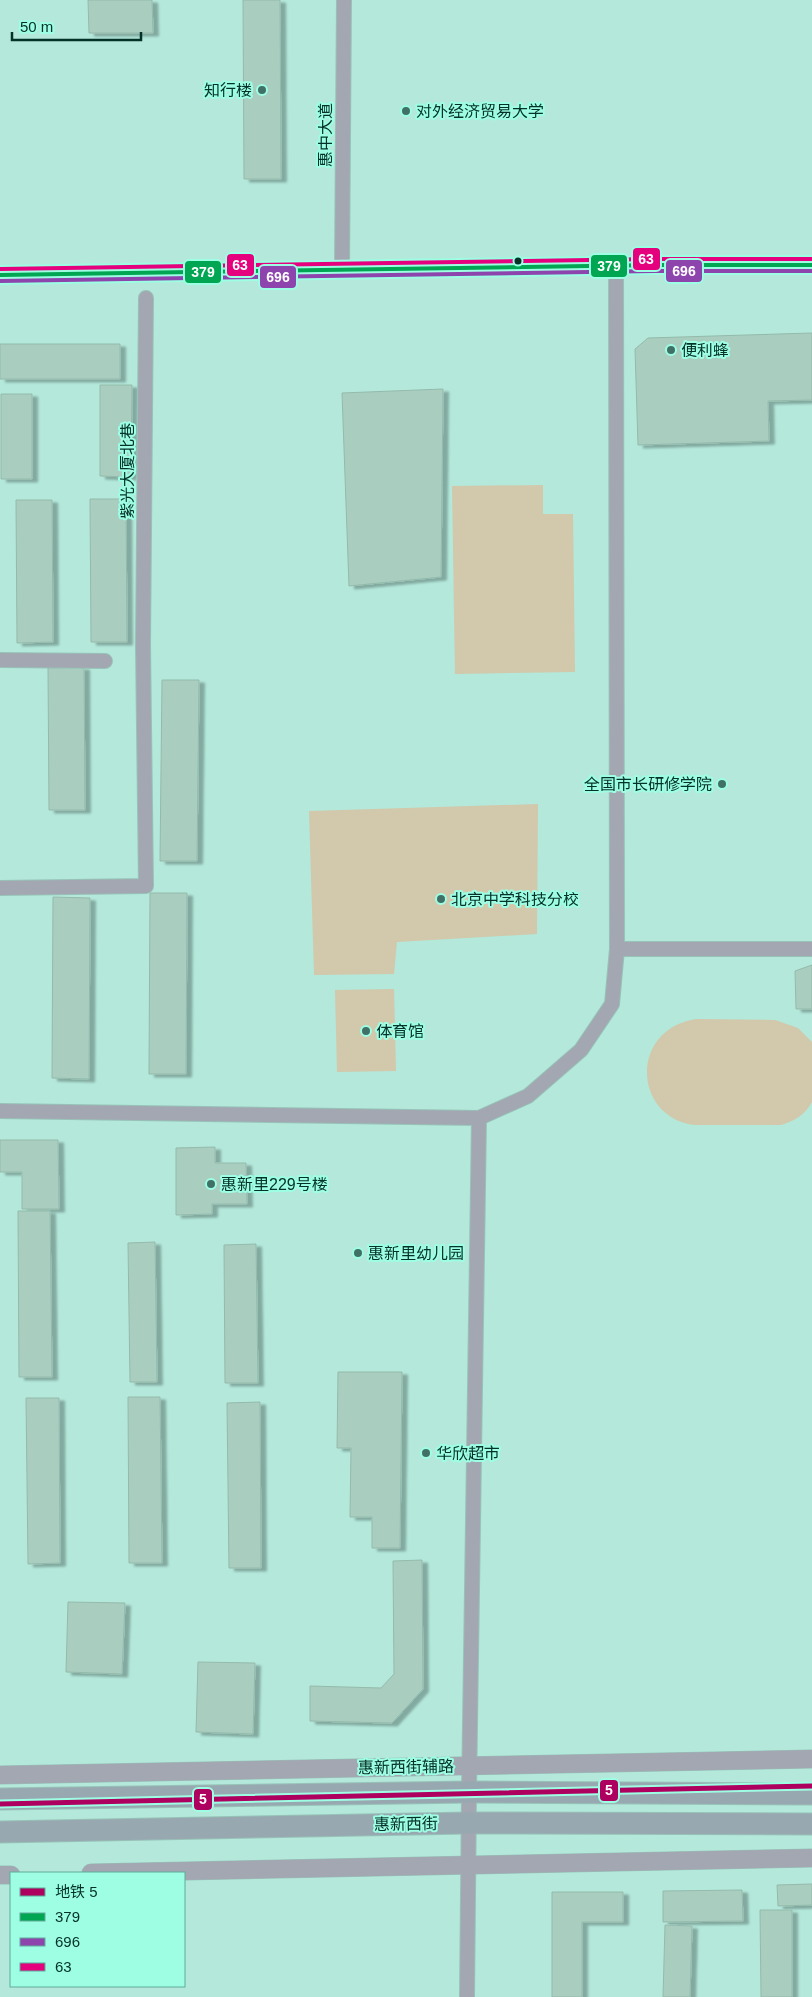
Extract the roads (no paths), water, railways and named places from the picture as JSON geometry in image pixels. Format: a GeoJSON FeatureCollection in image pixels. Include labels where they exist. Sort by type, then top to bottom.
{"type":"FeatureCollection","features":[{"type":"Feature","properties":{"kind":"main road","name":"惠新西街"},"geometry":{"type":"LineString","coordinates":[[0,1799],[468,1792],[812,1794]]}},
{"type":"Feature","properties":{"kind":"main road","name":"惠新西街"},"geometry":{"type":"LineString","coordinates":[[0,1832],[468,1823],[812,1824]]}},
{"type":"Feature","properties":{"kind":"street","name":"惠中大道"},"geometry":{"type":"LineString","coordinates":[[342,270],[344,0]]}},
{"type":"Feature","properties":{"kind":"street"},"geometry":{"type":"LineString","coordinates":[[0,1111],[479,1118],[528,1096],[581,1050],[612,1004],[617,948],[616,265]]}},
{"type":"Feature","properties":{"kind":"street"},"geometry":{"type":"LineString","coordinates":[[0,275],[616,265],[812,265]]}},
{"type":"Feature","properties":{"kind":"street","name":"紫光大厦北巷"},"geometry":{"type":"LineString","coordinates":[[0,888],[146,886],[143,645],[146,298]]}},
{"type":"Feature","properties":{"kind":"street"},"geometry":{"type":"LineString","coordinates":[[0,660],[106,661]]}},
{"type":"Feature","properties":{"kind":"street"},"geometry":{"type":"LineString","coordinates":[[617,948],[812,949]]}},
{"type":"Feature","properties":{"kind":"street"},"geometry":{"type":"LineString","coordinates":[[467,1997],[468,1792],[479,1118]]}},
{"type":"Feature","properties":{"kind":"street","name":"惠新西街辅路"},"geometry":{"type":"LineString","coordinates":[[0,1775],[812,1759]]}},
{"type":"Feature","properties":{"kind":"street"},"geometry":{"type":"LineString","coordinates":[[145,1872],[812,1858]]}},
{"type":"Feature","properties":{"kind":"metro line","name":"5"},"geometry":{"type":"LineString","coordinates":[[0,1804],[812,1786]]}},
{"type":"Feature","properties":{"kind":"place","name":"知行楼"},"geometry":{"type":"Point","coordinates":[262,90]}},
{"type":"Feature","properties":{"kind":"place","name":"对外经济贸易大学"},"geometry":{"type":"Point","coordinates":[406,111]}},
{"type":"Feature","properties":{"kind":"place","name":"便利蜂"},"geometry":{"type":"Point","coordinates":[671,350]}},
{"type":"Feature","properties":{"kind":"place","name":"全国市长研修学院"},"geometry":{"type":"Point","coordinates":[722,784]}},
{"type":"Feature","properties":{"kind":"place","name":"北京中学科技分校"},"geometry":{"type":"Point","coordinates":[441,899]}},
{"type":"Feature","properties":{"kind":"place","name":"体育馆"},"geometry":{"type":"Point","coordinates":[366,1031]}},
{"type":"Feature","properties":{"kind":"place","name":"惠新里229号楼"},"geometry":{"type":"Point","coordinates":[211,1184]}},
{"type":"Feature","properties":{"kind":"place","name":"惠新里幼儿园"},"geometry":{"type":"Point","coordinates":[358,1253]}},
{"type":"Feature","properties":{"kind":"place","name":"华欣超市"},"geometry":{"type":"Point","coordinates":[426,1453]}}]}
